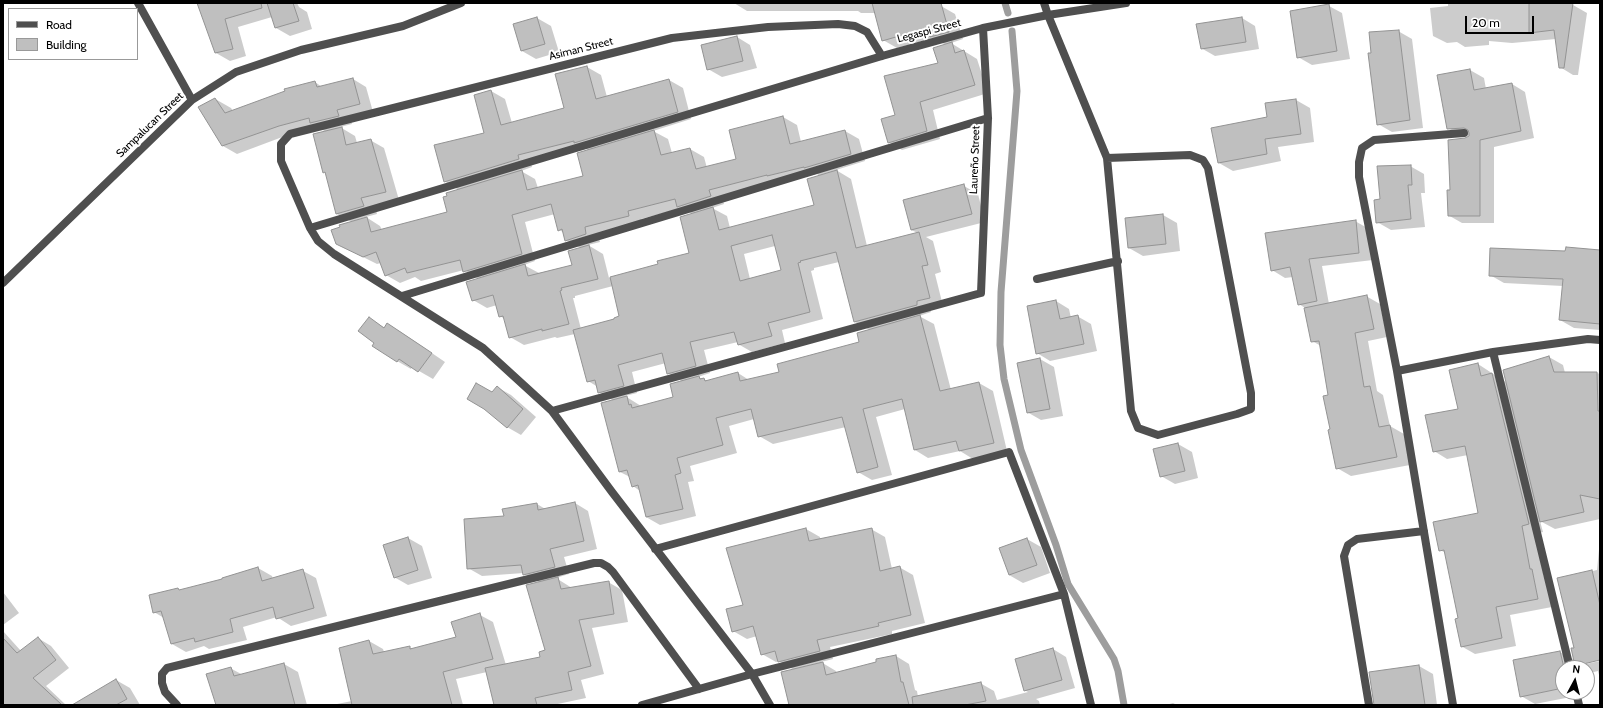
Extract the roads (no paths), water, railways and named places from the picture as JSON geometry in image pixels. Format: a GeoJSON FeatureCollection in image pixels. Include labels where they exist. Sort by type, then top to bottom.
{"type":"FeatureCollection","features":[{"type":"Feature","properties":{"kind":"street"},"geometry":{"type":"LineString","coordinates":[[138,3],[192,100]]}},
{"type":"Feature","properties":{"kind":"street","name":"Sampalucan Street"},"geometry":{"type":"LineString","coordinates":[[3,283],[192,100],[236,72],[301,50],[403,26],[461,3]]}},
{"type":"Feature","properties":{"kind":"street"},"geometry":{"type":"LineString","coordinates":[[1044,3],[1107,158],[1118,261],[1131,411],[1138,428],[1158,435],[1251,409],[1252,394],[1208,168],[1203,160],[1190,155],[1107,158]]}},
{"type":"Feature","properties":{"kind":"street"},"geometry":{"type":"LineString","coordinates":[[1048,15],[1126,3]]}},
{"type":"Feature","properties":{"kind":"street","name":"Legaspi Street"},"geometry":{"type":"LineString","coordinates":[[310,228],[882,56],[983,28],[1048,15]]}},
{"type":"Feature","properties":{"kind":"street","name":"Asiman Street"},"geometry":{"type":"LineString","coordinates":[[310,228],[281,161],[280,144],[290,134],[672,38],[768,27],[838,24],[855,26],[867,32],[882,56]]}},
{"type":"Feature","properties":{"kind":"street","name":"Laureño Street"},"geometry":{"type":"LineString","coordinates":[[552,411],[981,293],[988,118],[983,28]]}},
{"type":"Feature","properties":{"kind":"street"},"geometry":{"type":"LineString","coordinates":[[402,296],[988,118]]}},
{"type":"Feature","properties":{"kind":"street"},"geometry":{"type":"LineString","coordinates":[[1453,705],[1397,371],[1359,177],[1359,162],[1362,148],[1374,140],[1464,132]]}},
{"type":"Feature","properties":{"kind":"street"},"geometry":{"type":"LineString","coordinates":[[310,228],[318,241],[325,248],[483,348],[552,411],[752,674],[770,705]]}},
{"type":"Feature","properties":{"kind":"street"},"geometry":{"type":"LineString","coordinates":[[1037,279],[1118,261]]}},
{"type":"Feature","properties":{"kind":"street"},"geometry":{"type":"LineString","coordinates":[[1397,371],[1493,352],[1588,339],[1600,340]]}},
{"type":"Feature","properties":{"kind":"street"},"geometry":{"type":"LineString","coordinates":[[1493,352],[1568,660]]}},
{"type":"Feature","properties":{"kind":"street"},"geometry":{"type":"LineString","coordinates":[[655,548],[1009,452],[1064,594],[1091,705]]}},
{"type":"Feature","properties":{"kind":"street"},"geometry":{"type":"LineString","coordinates":[[1369,705],[1344,556],[1348,545],[1357,539],[1424,531]]}},
{"type":"Feature","properties":{"kind":"street"},"geometry":{"type":"LineString","coordinates":[[177,705],[164,692],[162,674],[167,668],[594,563],[601,563],[613,572],[699,689]]}},
{"type":"Feature","properties":{"kind":"street"},"geometry":{"type":"LineString","coordinates":[[642,705],[752,674],[1064,594]]}},
{"type":"Feature","properties":{"kind":"waterway"},"geometry":{"type":"LineString","coordinates":[[1005,3],[1008,13]]}},
{"type":"Feature","properties":{"kind":"waterway"},"geometry":{"type":"LineString","coordinates":[[1012,31],[1017,91],[1001,292],[1000,345],[1004,379],[1021,450],[1056,545],[1068,584],[1114,659],[1118,671],[1124,705]]}}]}
